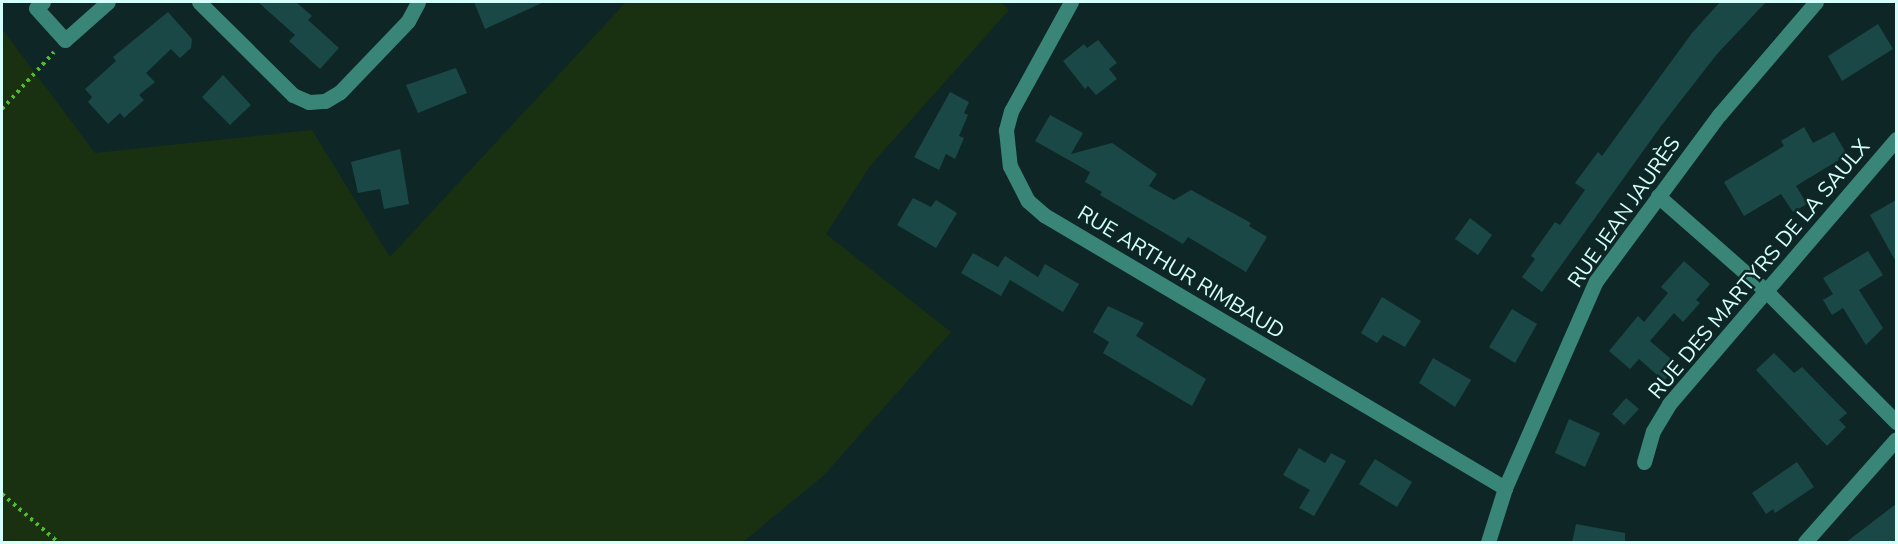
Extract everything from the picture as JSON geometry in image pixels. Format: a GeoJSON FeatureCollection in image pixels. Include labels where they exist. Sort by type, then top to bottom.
{"type":"FeatureCollection","features":[{"type":"Feature","properties":{"kind":"street"},"geometry":{"type":"LineString","coordinates":[[43,2],[36,8],[65,40],[108,2]]}},
{"type":"Feature","properties":{"kind":"street"},"geometry":{"type":"LineString","coordinates":[[199,2],[293,95],[309,102],[325,101],[340,92],[408,21],[418,2]]}},
{"type":"Feature","properties":{"kind":"street","name":"RUE ARTHUR RIMBAUD"},"geometry":{"type":"LineString","coordinates":[[1071,2],[1011,111],[1006,130],[1010,166],[1028,201],[1044,215],[1505,488]]}},
{"type":"Feature","properties":{"kind":"street","name":"RUE JEAN JAURÈS"},"geometry":{"type":"LineString","coordinates":[[1488,543],[1505,488],[1596,281],[1719,115],[1816,2]]}},
{"type":"Feature","properties":{"kind":"street","name":"RUE DES MARTYRS DE LA SAULX"},"geometry":{"type":"LineString","coordinates":[[1644,462],[1653,430],[1669,404],[1896,139]]}},
{"type":"Feature","properties":{"kind":"street"},"geometry":{"type":"LineString","coordinates":[[1658,196],[1766,291],[1896,422]]}},
{"type":"Feature","properties":{"kind":"street"},"geometry":{"type":"LineString","coordinates":[[1805,542],[1896,439]]}},
{"type":"Feature","properties":{"kind":"path"},"geometry":{"type":"LineString","coordinates":[[2,109],[65,40]]}},
{"type":"Feature","properties":{"kind":"path"},"geometry":{"type":"LineString","coordinates":[[2,494],[58,543]]}},
{"type":"Feature","properties":{"kind":"green space"},"geometry":{"type":"Polygon","coordinates":[[[626,2],[1001,2],[1009,10],[870,166],[826,234],[951,332],[824,475],[743,542],[2,542],[2,29],[95,153],[312,130],[390,257],[626,2]]]}},
{"type":"Feature","properties":{"kind":"building"},"geometry":{"type":"Polygon","coordinates":[[[258,2],[296,2],[312,16],[308,20],[339,48],[320,69],[289,41],[295,35],[258,2]]]}},
{"type":"Feature","properties":{"kind":"building"},"geometry":{"type":"Polygon","coordinates":[[[474,2],[544,2],[485,29],[474,2]]]}},
{"type":"Feature","properties":{"kind":"building"},"geometry":{"type":"Polygon","coordinates":[[[1720,2],[1766,2],[1717,54],[1661,126],[1542,292],[1522,277],[1535,259],[1531,256],[1555,222],[1560,225],[1585,190],[1575,183],[1598,152],[1602,156],[1692,33],[1720,2]]]}},
{"type":"Feature","properties":{"kind":"building"},"geometry":{"type":"Polygon","coordinates":[[[168,12],[192,39],[191,48],[180,58],[171,49],[146,73],[155,82],[139,95],[144,100],[124,118],[120,113],[108,124],[88,102],[92,97],[85,89],[116,61],[113,57],[168,12]]]}},
{"type":"Feature","properties":{"kind":"building"},"geometry":{"type":"Polygon","coordinates":[[[1878,24],[1893,49],[1842,81],[1828,56],[1878,24]]]}},
{"type":"Feature","properties":{"kind":"building"},"geometry":{"type":"Polygon","coordinates":[[[1098,40],[1117,63],[1109,69],[1117,79],[1096,95],[1088,86],[1085,89],[1063,61],[1084,44],[1087,48],[1098,40]]]}},
{"type":"Feature","properties":{"kind":"building"},"geometry":{"type":"Polygon","coordinates":[[[456,68],[467,93],[418,113],[406,85],[456,68]]]}},
{"type":"Feature","properties":{"kind":"building"},"geometry":{"type":"Polygon","coordinates":[[[223,75],[251,105],[230,125],[202,97],[223,75]]]}},
{"type":"Feature","properties":{"kind":"building"},"geometry":{"type":"Polygon","coordinates":[[[950,92],[969,102],[964,113],[968,115],[959,136],[964,138],[955,159],[946,154],[939,170],[914,157],[950,92]]]}},
{"type":"Feature","properties":{"kind":"building"},"geometry":{"type":"Polygon","coordinates":[[[1050,115],[1083,133],[1071,154],[1112,143],[1157,174],[1149,186],[1174,200],[1191,190],[1251,223],[1249,226],[1267,237],[1246,272],[1188,237],[1183,244],[1100,195],[1102,192],[1085,182],[1090,172],[1035,141],[1050,115]]]}},
{"type":"Feature","properties":{"kind":"building"},"geometry":{"type":"Polygon","coordinates":[[[1804,127],[1813,143],[1834,132],[1847,155],[1796,186],[1807,204],[1793,212],[1781,194],[1744,216],[1724,182],[1784,146],[1781,141],[1804,127]]]}},
{"type":"Feature","properties":{"kind":"building"},"geometry":{"type":"Polygon","coordinates":[[[400,149],[409,204],[384,209],[380,189],[358,193],[351,162],[400,149]]]}},
{"type":"Feature","properties":{"kind":"building"},"geometry":{"type":"Polygon","coordinates":[[[913,198],[931,207],[936,200],[957,213],[936,248],[897,225],[913,198]]]}},
{"type":"Feature","properties":{"kind":"building"},"geometry":{"type":"Polygon","coordinates":[[[1896,200],[1896,262],[1870,215],[1896,200]]]}},
{"type":"Feature","properties":{"kind":"building"},"geometry":{"type":"Polygon","coordinates":[[[1470,218],[1492,235],[1478,255],[1455,239],[1470,218]]]}},
{"type":"Feature","properties":{"kind":"building"},"geometry":{"type":"Polygon","coordinates":[[[1868,251],[1883,275],[1859,290],[1883,328],[1866,345],[1843,308],[1832,315],[1823,300],[1833,294],[1823,278],[1868,251]]]}},
{"type":"Feature","properties":{"kind":"building"},"geometry":{"type":"Polygon","coordinates":[[[973,253],[998,267],[1005,256],[1038,277],[1045,264],[1079,284],[1063,312],[1010,280],[1001,296],[961,273],[973,253]]]}},
{"type":"Feature","properties":{"kind":"building"},"geometry":{"type":"Polygon","coordinates":[[[1684,261],[1710,284],[1696,300],[1700,303],[1683,322],[1674,313],[1650,341],[1678,365],[1664,381],[1639,359],[1630,369],[1609,351],[1638,316],[1644,322],[1668,293],[1661,287],[1684,261]]]}},
{"type":"Feature","properties":{"kind":"building"},"geometry":{"type":"Polygon","coordinates":[[[1382,297],[1421,321],[1405,347],[1383,335],[1377,343],[1361,333],[1382,297]]]}},
{"type":"Feature","properties":{"kind":"building"},"geometry":{"type":"Polygon","coordinates":[[[1108,306],[1144,323],[1136,336],[1206,379],[1192,406],[1103,353],[1109,342],[1093,332],[1108,306]]]}},
{"type":"Feature","properties":{"kind":"building"},"geometry":{"type":"Polygon","coordinates":[[[1512,309],[1537,324],[1515,363],[1489,347],[1512,309]]]}},
{"type":"Feature","properties":{"kind":"building"},"geometry":{"type":"Polygon","coordinates":[[[1774,353],[1794,373],[1802,367],[1847,413],[1839,420],[1846,427],[1827,446],[1756,370],[1774,353]]]}},
{"type":"Feature","properties":{"kind":"building"},"geometry":{"type":"Polygon","coordinates":[[[1433,358],[1471,380],[1455,407],[1419,383],[1433,358]]]}},
{"type":"Feature","properties":{"kind":"building"},"geometry":{"type":"Polygon","coordinates":[[[1626,398],[1639,409],[1624,425],[1612,414],[1626,398]]]}},
{"type":"Feature","properties":{"kind":"building"},"geometry":{"type":"Polygon","coordinates":[[[1569,419],[1600,433],[1585,467],[1555,453],[1569,419]]]}},
{"type":"Feature","properties":{"kind":"building"},"geometry":{"type":"Polygon","coordinates":[[[1299,448],[1325,463],[1331,453],[1346,461],[1314,516],[1299,508],[1310,490],[1283,475],[1299,448]]]}},
{"type":"Feature","properties":{"kind":"building"},"geometry":{"type":"Polygon","coordinates":[[[1375,459],[1412,482],[1397,507],[1359,484],[1375,459]]]}},
{"type":"Feature","properties":{"kind":"building"},"geometry":{"type":"Polygon","coordinates":[[[1797,462],[1814,487],[1775,513],[1773,509],[1766,514],[1752,493],[1797,462]]]}},
{"type":"Feature","properties":{"kind":"building"},"geometry":{"type":"Polygon","coordinates":[[[1896,504],[1896,543],[1845,543],[1896,504]]]}},
{"type":"Feature","properties":{"kind":"building"},"geometry":{"type":"Polygon","coordinates":[[[1576,524],[1625,533],[1625,543],[1572,543],[1576,524]]]}}]}
